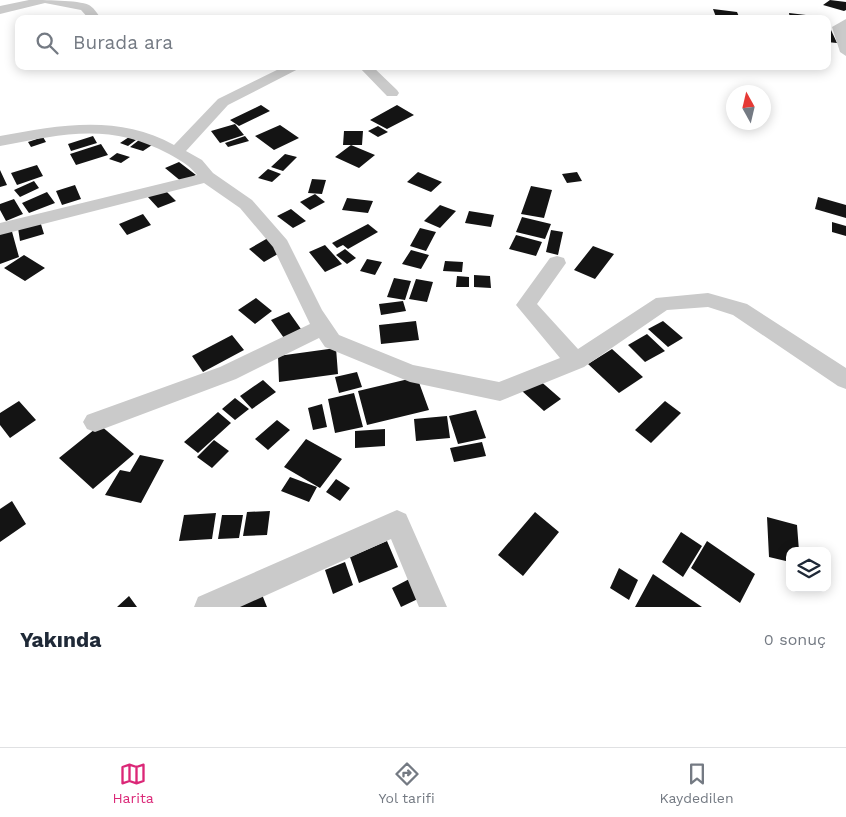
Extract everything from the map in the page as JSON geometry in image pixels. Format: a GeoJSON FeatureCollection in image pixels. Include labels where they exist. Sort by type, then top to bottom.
{"type":"FeatureCollection","features":[{"type":"Feature","properties":{"kind":"street"},"geometry":{"type":"LineString","coordinates":[[0,10],[45,0],[85,7],[92,15]]}},
{"type":"Feature","properties":{"kind":"street"},"geometry":{"type":"LineString","coordinates":[[846,23],[838,27],[846,52]]}},
{"type":"Feature","properties":{"kind":"street"},"geometry":{"type":"LineString","coordinates":[[176,152],[223,102],[287,70]]}},
{"type":"Feature","properties":{"kind":"street"},"geometry":{"type":"LineString","coordinates":[[368,70],[392,93]]}},
{"type":"Feature","properties":{"kind":"street"},"geometry":{"type":"LineString","coordinates":[[0,141],[86,128],[126,130],[158,142],[196,163],[207,177],[246,204],[281,244],[314,314],[332,341],[410,373],[500,392],[576,361],[663,303],[708,300],[740,309],[846,380]]}},
{"type":"Feature","properties":{"kind":"street"},"geometry":{"type":"LineString","coordinates":[[0,229],[207,177]]}},
{"type":"Feature","properties":{"kind":"street"},"geometry":{"type":"LineString","coordinates":[[557,263],[526,305],[576,361]]}},
{"type":"Feature","properties":{"kind":"street"},"geometry":{"type":"LineString","coordinates":[[95,422],[228,374],[322,327]]}},
{"type":"Feature","properties":{"kind":"street"},"geometry":{"type":"LineString","coordinates":[[208,607],[397,524],[433,607]]}},
{"type":"Feature","properties":{"kind":"building"},"geometry":{"type":"Polygon","coordinates":[[[830,0],[846,2],[846,10],[823,5],[830,0]]]}},
{"type":"Feature","properties":{"kind":"building"},"geometry":{"type":"Polygon","coordinates":[[[713,9],[737,12],[738,15],[715,15],[713,9]]]}},
{"type":"Feature","properties":{"kind":"building"},"geometry":{"type":"Polygon","coordinates":[[[789,13],[806,15],[789,15],[789,13]]]}},
{"type":"Feature","properties":{"kind":"building"},"geometry":{"type":"Polygon","coordinates":[[[831,30],[837,43],[831,42],[831,30]]]}},
{"type":"Feature","properties":{"kind":"building"},"geometry":{"type":"Polygon","coordinates":[[[261,105],[270,111],[239,126],[230,120],[261,105]]]}},
{"type":"Feature","properties":{"kind":"building"},"geometry":{"type":"Polygon","coordinates":[[[397,105],[414,115],[387,129],[370,120],[397,105]]]}},
{"type":"Feature","properties":{"kind":"building"},"geometry":{"type":"Polygon","coordinates":[[[235,124],[244,135],[220,143],[211,131],[235,124]]]}},
{"type":"Feature","properties":{"kind":"building"},"geometry":{"type":"Polygon","coordinates":[[[280,125],[299,138],[274,150],[255,136],[280,125]]]}},
{"type":"Feature","properties":{"kind":"building"},"geometry":{"type":"Polygon","coordinates":[[[378,126],[388,132],[378,137],[368,131],[378,126]]]}},
{"type":"Feature","properties":{"kind":"building"},"geometry":{"type":"Polygon","coordinates":[[[344,131],[363,131],[362,145],[343,145],[344,131]]]}},
{"type":"Feature","properties":{"kind":"building"},"geometry":{"type":"Polygon","coordinates":[[[93,136],[97,143],[71,151],[68,144],[93,136]]]}},
{"type":"Feature","properties":{"kind":"building"},"geometry":{"type":"Polygon","coordinates":[[[245,136],[249,141],[228,147],[225,143],[245,136]]]}},
{"type":"Feature","properties":{"kind":"building"},"geometry":{"type":"Polygon","coordinates":[[[43,137],[46,142],[31,147],[28,142],[43,137]]]}},
{"type":"Feature","properties":{"kind":"building"},"geometry":{"type":"Polygon","coordinates":[[[129,137],[136,140],[128,146],[120,143],[129,137]]]}},
{"type":"Feature","properties":{"kind":"building"},"geometry":{"type":"Polygon","coordinates":[[[139,140],[152,145],[143,151],[130,147],[139,140]]]}},
{"type":"Feature","properties":{"kind":"building"},"geometry":{"type":"Polygon","coordinates":[[[101,144],[108,155],[76,165],[70,154],[101,144]]]}},
{"type":"Feature","properties":{"kind":"building"},"geometry":{"type":"Polygon","coordinates":[[[351,145],[375,155],[359,168],[335,157],[351,145]]]}},
{"type":"Feature","properties":{"kind":"building"},"geometry":{"type":"Polygon","coordinates":[[[117,153],[130,157],[121,163],[109,159],[117,153]]]}},
{"type":"Feature","properties":{"kind":"building"},"geometry":{"type":"Polygon","coordinates":[[[285,154],[297,157],[283,171],[271,167],[285,154]]]}},
{"type":"Feature","properties":{"kind":"building"},"geometry":{"type":"Polygon","coordinates":[[[179,162],[196,175],[182,182],[165,168],[179,162]]]}},
{"type":"Feature","properties":{"kind":"building"},"geometry":{"type":"Polygon","coordinates":[[[37,165],[43,176],[17,185],[11,173],[37,165]]]}},
{"type":"Feature","properties":{"kind":"building"},"geometry":{"type":"Polygon","coordinates":[[[268,169],[281,174],[272,182],[258,178],[268,169]]]}},
{"type":"Feature","properties":{"kind":"building"},"geometry":{"type":"Polygon","coordinates":[[[0,170],[7,185],[0,187],[0,170]]]}},
{"type":"Feature","properties":{"kind":"building"},"geometry":{"type":"Polygon","coordinates":[[[418,172],[442,182],[431,192],[407,182],[418,172]]]}},
{"type":"Feature","properties":{"kind":"building"},"geometry":{"type":"Polygon","coordinates":[[[577,172],[582,181],[567,183],[562,174],[577,172]]]}},
{"type":"Feature","properties":{"kind":"building"},"geometry":{"type":"Polygon","coordinates":[[[312,179],[326,180],[322,194],[308,193],[312,179]]]}},
{"type":"Feature","properties":{"kind":"building"},"geometry":{"type":"Polygon","coordinates":[[[34,181],[39,188],[20,197],[14,190],[34,181]]]}},
{"type":"Feature","properties":{"kind":"building"},"geometry":{"type":"Polygon","coordinates":[[[75,185],[81,199],[62,205],[56,191],[75,185]]]}},
{"type":"Feature","properties":{"kind":"building"},"geometry":{"type":"Polygon","coordinates":[[[531,186],[552,190],[544,218],[521,214],[531,186]]]}},
{"type":"Feature","properties":{"kind":"building"},"geometry":{"type":"Polygon","coordinates":[[[164,189],[176,201],[158,208],[147,196],[164,189]]]}},
{"type":"Feature","properties":{"kind":"building"},"geometry":{"type":"Polygon","coordinates":[[[47,192],[55,203],[29,213],[22,203],[47,192]]]}},
{"type":"Feature","properties":{"kind":"building"},"geometry":{"type":"Polygon","coordinates":[[[315,194],[325,202],[310,210],[300,202],[315,194]]]}},
{"type":"Feature","properties":{"kind":"building"},"geometry":{"type":"Polygon","coordinates":[[[818,197],[846,205],[846,218],[815,209],[818,197]]]}},
{"type":"Feature","properties":{"kind":"building"},"geometry":{"type":"Polygon","coordinates":[[[347,198],[373,201],[368,213],[342,210],[347,198]]]}},
{"type":"Feature","properties":{"kind":"building"},"geometry":{"type":"Polygon","coordinates":[[[14,199],[23,214],[6,221],[0,210],[0,204],[14,199]]]}},
{"type":"Feature","properties":{"kind":"building"},"geometry":{"type":"Polygon","coordinates":[[[440,205],[456,211],[440,228],[424,221],[440,205]]]}},
{"type":"Feature","properties":{"kind":"building"},"geometry":{"type":"Polygon","coordinates":[[[291,209],[306,221],[293,228],[277,216],[291,209]]]}},
{"type":"Feature","properties":{"kind":"building"},"geometry":{"type":"Polygon","coordinates":[[[469,211],[494,215],[491,227],[465,223],[469,211]]]}},
{"type":"Feature","properties":{"kind":"building"},"geometry":{"type":"Polygon","coordinates":[[[143,214],[151,225],[127,235],[119,224],[143,214]]]}},
{"type":"Feature","properties":{"kind":"building"},"geometry":{"type":"Polygon","coordinates":[[[522,217],[551,224],[545,239],[516,232],[522,217]]]}},
{"type":"Feature","properties":{"kind":"building"},"geometry":{"type":"Polygon","coordinates":[[[40,221],[44,234],[20,241],[18,228],[40,221]]]}},
{"type":"Feature","properties":{"kind":"building"},"geometry":{"type":"Polygon","coordinates":[[[832,222],[846,226],[846,236],[832,232],[832,222]]]}},
{"type":"Feature","properties":{"kind":"building"},"geometry":{"type":"Polygon","coordinates":[[[368,224],[378,232],[348,249],[343,245],[337,248],[332,243],[368,224]]]}},
{"type":"Feature","properties":{"kind":"building"},"geometry":{"type":"Polygon","coordinates":[[[11,228],[19,257],[0,264],[0,232],[11,228]]]}},
{"type":"Feature","properties":{"kind":"building"},"geometry":{"type":"Polygon","coordinates":[[[420,228],[436,232],[426,251],[410,246],[420,228]]]}},
{"type":"Feature","properties":{"kind":"building"},"geometry":{"type":"Polygon","coordinates":[[[551,230],[563,232],[558,255],[546,252],[551,230]]]}},
{"type":"Feature","properties":{"kind":"building"},"geometry":{"type":"Polygon","coordinates":[[[516,235],[542,242],[536,256],[509,249],[516,235]]]}},
{"type":"Feature","properties":{"kind":"building"},"geometry":{"type":"Polygon","coordinates":[[[268,238],[283,251],[264,262],[249,249],[268,238]]]}},
{"type":"Feature","properties":{"kind":"building"},"geometry":{"type":"Polygon","coordinates":[[[325,245],[342,264],[325,272],[309,252],[325,245]]]}},
{"type":"Feature","properties":{"kind":"building"},"geometry":{"type":"Polygon","coordinates":[[[593,246],[614,254],[595,279],[574,270],[593,246]]]}},
{"type":"Feature","properties":{"kind":"building"},"geometry":{"type":"Polygon","coordinates":[[[345,249],[356,258],[347,264],[336,255],[345,249]]]}},
{"type":"Feature","properties":{"kind":"building"},"geometry":{"type":"Polygon","coordinates":[[[411,250],[429,255],[421,269],[402,264],[411,250]]]}},
{"type":"Feature","properties":{"kind":"building"},"geometry":{"type":"Polygon","coordinates":[[[24,255],[45,268],[25,281],[4,268],[24,255]]]}},
{"type":"Feature","properties":{"kind":"building"},"geometry":{"type":"Polygon","coordinates":[[[367,259],[382,262],[375,275],[360,271],[367,259]]]}},
{"type":"Feature","properties":{"kind":"building"},"geometry":{"type":"Polygon","coordinates":[[[445,261],[463,262],[462,272],[443,271],[445,261]]]}},
{"type":"Feature","properties":{"kind":"building"},"geometry":{"type":"Polygon","coordinates":[[[474,275],[490,276],[491,288],[474,287],[474,275]]]}},
{"type":"Feature","properties":{"kind":"building"},"geometry":{"type":"Polygon","coordinates":[[[457,276],[469,277],[469,287],[456,287],[457,276]]]}},
{"type":"Feature","properties":{"kind":"building"},"geometry":{"type":"Polygon","coordinates":[[[394,278],[411,281],[405,300],[387,297],[394,278]]]}},
{"type":"Feature","properties":{"kind":"building"},"geometry":{"type":"Polygon","coordinates":[[[416,279],[433,282],[427,302],[409,299],[416,279]]]}},
{"type":"Feature","properties":{"kind":"building"},"geometry":{"type":"Polygon","coordinates":[[[256,298],[272,311],[255,324],[238,310],[256,298]]]}},
{"type":"Feature","properties":{"kind":"building"},"geometry":{"type":"Polygon","coordinates":[[[403,301],[406,311],[381,315],[379,304],[403,301]]]}},
{"type":"Feature","properties":{"kind":"building"},"geometry":{"type":"Polygon","coordinates":[[[289,312],[301,329],[284,338],[271,320],[289,312]]]}},
{"type":"Feature","properties":{"kind":"building"},"geometry":{"type":"Polygon","coordinates":[[[416,321],[419,340],[381,344],[379,325],[416,321]]]}},
{"type":"Feature","properties":{"kind":"building"},"geometry":{"type":"Polygon","coordinates":[[[663,321],[683,338],[668,347],[648,329],[663,321]]]}},
{"type":"Feature","properties":{"kind":"building"},"geometry":{"type":"Polygon","coordinates":[[[647,334],[665,351],[645,362],[628,345],[647,334]]]}},
{"type":"Feature","properties":{"kind":"building"},"geometry":{"type":"Polygon","coordinates":[[[232,335],[244,350],[203,372],[192,356],[232,335]]]}},
{"type":"Feature","properties":{"kind":"building"},"geometry":{"type":"Polygon","coordinates":[[[336,348],[338,374],[279,382],[278,356],[336,348]]]}},
{"type":"Feature","properties":{"kind":"building"},"geometry":{"type":"Polygon","coordinates":[[[612,349],[643,377],[619,393],[588,364],[612,349]]]}},
{"type":"Feature","properties":{"kind":"building"},"geometry":{"type":"Polygon","coordinates":[[[357,372],[362,387],[339,393],[335,377],[357,372]]]}},
{"type":"Feature","properties":{"kind":"building"},"geometry":{"type":"Polygon","coordinates":[[[417,377],[429,410],[367,425],[358,391],[417,377]]]}},
{"type":"Feature","properties":{"kind":"building"},"geometry":{"type":"Polygon","coordinates":[[[538,379],[561,399],[544,411],[522,391],[538,379]]]}},
{"type":"Feature","properties":{"kind":"building"},"geometry":{"type":"Polygon","coordinates":[[[263,380],[276,392],[252,409],[240,396],[263,380]]]}},
{"type":"Feature","properties":{"kind":"building"},"geometry":{"type":"Polygon","coordinates":[[[354,393],[363,427],[335,433],[328,399],[354,393]]]}},
{"type":"Feature","properties":{"kind":"building"},"geometry":{"type":"Polygon","coordinates":[[[235,398],[249,409],[235,420],[222,409],[235,398]]]}},
{"type":"Feature","properties":{"kind":"building"},"geometry":{"type":"Polygon","coordinates":[[[19,401],[36,420],[10,438],[0,425],[0,413],[19,401]]]}},
{"type":"Feature","properties":{"kind":"building"},"geometry":{"type":"Polygon","coordinates":[[[665,401],[681,413],[651,443],[635,430],[665,401]]]}},
{"type":"Feature","properties":{"kind":"building"},"geometry":{"type":"Polygon","coordinates":[[[322,404],[327,427],[313,430],[308,408],[322,404]]]}},
{"type":"Feature","properties":{"kind":"building"},"geometry":{"type":"Polygon","coordinates":[[[476,410],[486,438],[458,444],[449,416],[476,410]]]}},
{"type":"Feature","properties":{"kind":"building"},"geometry":{"type":"Polygon","coordinates":[[[218,412],[231,423],[198,453],[184,442],[218,412]]]}},
{"type":"Feature","properties":{"kind":"building"},"geometry":{"type":"Polygon","coordinates":[[[447,416],[450,438],[416,441],[414,419],[447,416]]]}},
{"type":"Feature","properties":{"kind":"building"},"geometry":{"type":"Polygon","coordinates":[[[277,420],[290,430],[268,450],[255,439],[277,420]]]}},
{"type":"Feature","properties":{"kind":"building"},"geometry":{"type":"Polygon","coordinates":[[[100,425],[134,454],[93,489],[59,458],[100,425]]]}},
{"type":"Feature","properties":{"kind":"building"},"geometry":{"type":"Polygon","coordinates":[[[385,429],[385,446],[355,448],[355,431],[385,429]]]}},
{"type":"Feature","properties":{"kind":"building"},"geometry":{"type":"Polygon","coordinates":[[[306,439],[342,459],[320,488],[284,467],[306,439]]]}},
{"type":"Feature","properties":{"kind":"building"},"geometry":{"type":"Polygon","coordinates":[[[214,440],[229,451],[212,468],[197,457],[214,440]]]}},
{"type":"Feature","properties":{"kind":"building"},"geometry":{"type":"Polygon","coordinates":[[[482,442],[486,456],[454,462],[450,448],[482,442]]]}},
{"type":"Feature","properties":{"kind":"building"},"geometry":{"type":"Polygon","coordinates":[[[140,455],[164,460],[141,503],[105,495],[120,470],[130,472],[140,455]]]}},
{"type":"Feature","properties":{"kind":"building"},"geometry":{"type":"Polygon","coordinates":[[[290,477],[317,487],[309,502],[281,491],[290,477]]]}},
{"type":"Feature","properties":{"kind":"building"},"geometry":{"type":"Polygon","coordinates":[[[336,479],[350,488],[340,501],[326,492],[336,479]]]}},
{"type":"Feature","properties":{"kind":"building"},"geometry":{"type":"Polygon","coordinates":[[[12,501],[26,524],[0,542],[0,509],[12,501]]]}},
{"type":"Feature","properties":{"kind":"building"},"geometry":{"type":"Polygon","coordinates":[[[270,511],[267,535],[243,536],[247,512],[270,511]]]}},
{"type":"Feature","properties":{"kind":"building"},"geometry":{"type":"Polygon","coordinates":[[[535,512],[559,532],[523,576],[498,555],[535,512]]]}},
{"type":"Feature","properties":{"kind":"building"},"geometry":{"type":"Polygon","coordinates":[[[216,513],[212,539],[179,541],[184,515],[216,513]]]}},
{"type":"Feature","properties":{"kind":"building"},"geometry":{"type":"Polygon","coordinates":[[[222,515],[243,515],[239,538],[218,539],[222,515]]]}},
{"type":"Feature","properties":{"kind":"building"},"geometry":{"type":"Polygon","coordinates":[[[767,517],[797,525],[799,547],[786,547],[786,561],[769,557],[767,517]]]}},
{"type":"Feature","properties":{"kind":"building"},"geometry":{"type":"Polygon","coordinates":[[[681,532],[702,546],[683,577],[662,562],[681,532]]]}},
{"type":"Feature","properties":{"kind":"building"},"geometry":{"type":"Polygon","coordinates":[[[387,541],[398,567],[359,583],[350,557],[387,541]]]}},
{"type":"Feature","properties":{"kind":"building"},"geometry":{"type":"Polygon","coordinates":[[[707,541],[755,574],[740,603],[691,568],[707,541]]]}},
{"type":"Feature","properties":{"kind":"building"},"geometry":{"type":"Polygon","coordinates":[[[345,562],[353,585],[333,594],[325,570],[345,562]]]}},
{"type":"Feature","properties":{"kind":"building"},"geometry":{"type":"Polygon","coordinates":[[[619,568],[638,580],[629,600],[610,588],[619,568]]]}},
{"type":"Feature","properties":{"kind":"building"},"geometry":{"type":"Polygon","coordinates":[[[653,574],[702,607],[635,607],[653,574]]]}},
{"type":"Feature","properties":{"kind":"building"},"geometry":{"type":"Polygon","coordinates":[[[415,576],[424,596],[401,607],[392,588],[415,576]]]}},
{"type":"Feature","properties":{"kind":"building"},"geometry":{"type":"Polygon","coordinates":[[[261,592],[267,607],[232,607],[261,592]]]}},
{"type":"Feature","properties":{"kind":"building"},"geometry":{"type":"Polygon","coordinates":[[[129,596],[137,607],[117,607],[129,596]]]}}]}
